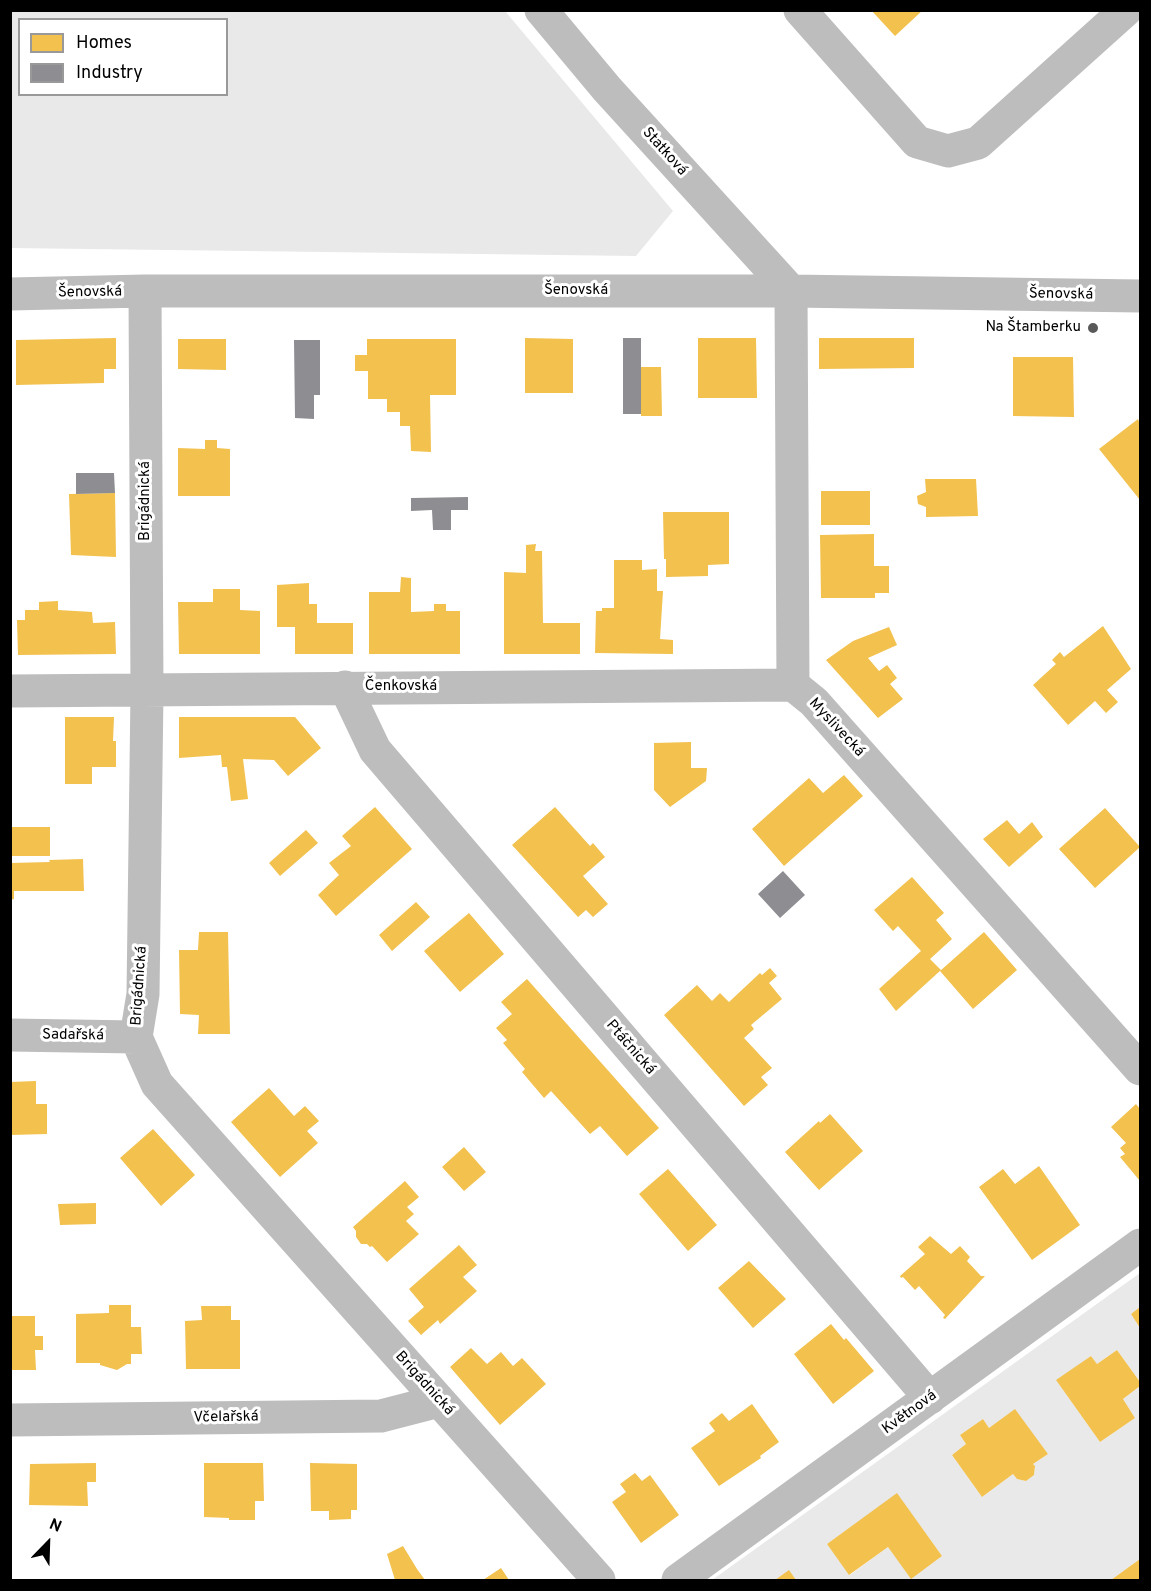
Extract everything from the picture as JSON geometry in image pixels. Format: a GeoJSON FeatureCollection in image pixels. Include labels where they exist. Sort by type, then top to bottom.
{"type":"FeatureCollection","features":[{"type":"Feature","properties":{"kind":"street","name":"Statková"},"geometry":{"type":"LineString","coordinates":[[541,10],[607,89],[791,291]]}},
{"type":"Feature","properties":{"kind":"street"},"geometry":{"type":"LineString","coordinates":[[800,10],[917,142],[948,151],[978,143],[1126,10]]}},
{"type":"Feature","properties":{"kind":"street","name":"Šenovská"},"geometry":{"type":"LineString","coordinates":[[10,294],[145,291],[791,291],[1140,296]]}},
{"type":"Feature","properties":{"kind":"street","name":"Brigádnická"},"geometry":{"type":"LineString","coordinates":[[145,291],[147,692],[143,994],[136,1037],[157,1084],[599,1581]]}},
{"type":"Feature","properties":{"kind":"street"},"geometry":{"type":"LineString","coordinates":[[791,291],[793,685]]}},
{"type":"Feature","properties":{"kind":"street","name":"Čenkovská"},"geometry":{"type":"LineString","coordinates":[[10,691],[147,692],[345,687],[793,685]]}},
{"type":"Feature","properties":{"kind":"street","name":"Myslivecká"},"geometry":{"type":"LineString","coordinates":[[793,685],[814,702],[1140,1068]]}},
{"type":"Feature","properties":{"kind":"street","name":"Ptáčnická"},"geometry":{"type":"LineString","coordinates":[[345,687],[375,750],[930,1398]]}},
{"type":"Feature","properties":{"kind":"street","name":"Sadařská"},"geometry":{"type":"LineString","coordinates":[[10,1035],[136,1037]]}},
{"type":"Feature","properties":{"kind":"street","name":"Květnová"},"geometry":{"type":"LineString","coordinates":[[678,1581],[1140,1245]]}},
{"type":"Feature","properties":{"kind":"street","name":"Včelařská"},"geometry":{"type":"LineString","coordinates":[[10,1420],[381,1416],[439,1401]]}},
{"type":"Feature","properties":{"kind":"shaded area"},"geometry":{"type":"Polygon","coordinates":[[[11,10],[505,11],[673,211],[636,256],[11,248],[11,10]]]}},
{"type":"Feature","properties":{"kind":"shaded area"},"geometry":{"type":"Polygon","coordinates":[[[1140,1273],[1140,1307],[1131,1314],[1140,1328],[1140,1382],[1117,1350],[1097,1364],[1091,1356],[1057,1381],[1100,1442],[1135,1418],[1123,1399],[1140,1386],[1140,1559],[1111,1580],[796,1580],[789,1571],[775,1580],[712,1580],[1140,1273]],[[1015,1410],[989,1428],[983,1419],[960,1435],[966,1444],[952,1455],[982,1497],[1013,1474],[1017,1479],[1026,1481],[1034,1475],[1035,1466],[1033,1464],[1048,1454],[1015,1410]],[[897,1494],[827,1544],[850,1575],[888,1547],[911,1578],[942,1556],[897,1494]]]}},
{"type":"Feature","properties":{"kind":"building: Homes"},"geometry":{"type":"Polygon","coordinates":[[[871,10],[923,10],[895,36],[871,10]]]}},
{"type":"Feature","properties":{"kind":"building: Homes"},"geometry":{"type":"Polygon","coordinates":[[[116,338],[116,369],[104,369],[104,383],[16,385],[16,340],[116,338]]]}},
{"type":"Feature","properties":{"kind":"building: Homes"},"geometry":{"type":"Polygon","coordinates":[[[525,338],[573,339],[573,393],[525,393],[525,338]]]}},
{"type":"Feature","properties":{"kind":"building: Homes"},"geometry":{"type":"Polygon","coordinates":[[[698,338],[756,338],[757,398],[698,398],[698,338]]]}},
{"type":"Feature","properties":{"kind":"building: Homes"},"geometry":{"type":"Polygon","coordinates":[[[819,338],[914,338],[914,368],[819,369],[819,338]]]}},
{"type":"Feature","properties":{"kind":"building: Homes"},"geometry":{"type":"Polygon","coordinates":[[[178,339],[226,339],[226,370],[178,369],[178,339]]]}},
{"type":"Feature","properties":{"kind":"building: Homes"},"geometry":{"type":"Polygon","coordinates":[[[367,339],[456,339],[456,395],[430,395],[431,452],[411,451],[410,426],[400,426],[400,412],[387,412],[387,399],[368,399],[368,371],[355,371],[355,355],[367,355],[367,339]]]}},
{"type":"Feature","properties":{"kind":"building: Homes"},"geometry":{"type":"Polygon","coordinates":[[[1013,357],[1073,357],[1074,417],[1013,416],[1013,357]]]}},
{"type":"Feature","properties":{"kind":"building: Homes"},"geometry":{"type":"Polygon","coordinates":[[[641,367],[661,367],[662,416],[641,416],[641,367]]]}},
{"type":"Feature","properties":{"kind":"building: Homes"},"geometry":{"type":"Polygon","coordinates":[[[1138,419],[1140,424],[1140,500],[1099,449],[1138,419]]]}},
{"type":"Feature","properties":{"kind":"building: Homes"},"geometry":{"type":"Polygon","coordinates":[[[205,440],[217,440],[217,448],[230,449],[230,496],[178,496],[178,448],[205,449],[205,440]]]}},
{"type":"Feature","properties":{"kind":"building: Homes"},"geometry":{"type":"Polygon","coordinates":[[[925,479],[976,479],[978,516],[926,517],[926,507],[918,504],[917,496],[926,492],[925,479]]]}},
{"type":"Feature","properties":{"kind":"building: Homes"},"geometry":{"type":"Polygon","coordinates":[[[821,491],[870,491],[870,525],[821,525],[821,491]]]}},
{"type":"Feature","properties":{"kind":"building: Homes"},"geometry":{"type":"Polygon","coordinates":[[[115,493],[116,557],[71,555],[69,494],[115,493]]]}},
{"type":"Feature","properties":{"kind":"building: Homes"},"geometry":{"type":"Polygon","coordinates":[[[663,512],[729,512],[729,564],[708,565],[708,576],[666,577],[663,512]]]}},
{"type":"Feature","properties":{"kind":"building: Homes"},"geometry":{"type":"Polygon","coordinates":[[[874,534],[874,566],[889,566],[889,593],[875,593],[875,598],[821,598],[820,535],[874,534]]]}},
{"type":"Feature","properties":{"kind":"building: Homes"},"geometry":{"type":"Polygon","coordinates":[[[536,544],[535,551],[542,551],[543,623],[580,623],[580,654],[504,654],[504,572],[526,573],[526,545],[536,544]]]}},
{"type":"Feature","properties":{"kind":"building: Homes"},"geometry":{"type":"Polygon","coordinates":[[[614,560],[642,560],[642,570],[657,569],[657,591],[663,591],[660,639],[673,640],[673,654],[595,653],[596,611],[602,611],[602,608],[614,608],[614,560]]]}},
{"type":"Feature","properties":{"kind":"building: Homes"},"geometry":{"type":"Polygon","coordinates":[[[401,577],[411,578],[411,612],[434,611],[434,604],[446,604],[446,611],[460,611],[460,654],[369,654],[369,592],[400,592],[401,577]]]}},
{"type":"Feature","properties":{"kind":"building: Homes"},"geometry":{"type":"Polygon","coordinates":[[[309,583],[309,604],[317,604],[317,623],[353,623],[353,654],[295,654],[295,627],[277,627],[277,585],[309,583]]]}},
{"type":"Feature","properties":{"kind":"building: Homes"},"geometry":{"type":"Polygon","coordinates":[[[213,589],[240,589],[240,610],[260,611],[260,654],[179,654],[178,602],[213,602],[213,589]]]}},
{"type":"Feature","properties":{"kind":"building: Homes"},"geometry":{"type":"Polygon","coordinates":[[[58,601],[58,610],[92,612],[93,623],[115,622],[116,654],[18,655],[17,620],[25,620],[25,610],[39,610],[39,602],[58,601]]]}},
{"type":"Feature","properties":{"kind":"building: Homes"},"geometry":{"type":"Polygon","coordinates":[[[1103,626],[1131,669],[1107,690],[1118,702],[1106,713],[1095,701],[1068,725],[1033,685],[1056,664],[1052,660],[1060,652],[1064,657],[1103,626]]]}},
{"type":"Feature","properties":{"kind":"building: Homes"},"geometry":{"type":"Polygon","coordinates":[[[889,627],[897,645],[868,658],[879,671],[887,665],[897,678],[890,684],[903,699],[878,718],[826,660],[853,641],[889,627]]]}},
{"type":"Feature","properties":{"kind":"building: Homes"},"geometry":{"type":"Polygon","coordinates":[[[65,717],[114,717],[113,741],[116,741],[116,767],[92,767],[92,784],[65,784],[65,717]]]}},
{"type":"Feature","properties":{"kind":"building: Homes"},"geometry":{"type":"Polygon","coordinates":[[[179,717],[295,717],[321,748],[288,776],[274,760],[243,759],[248,799],[231,801],[227,767],[222,767],[221,755],[179,758],[179,717]]]}},
{"type":"Feature","properties":{"kind":"building: Homes"},"geometry":{"type":"Polygon","coordinates":[[[691,742],[691,768],[707,768],[706,781],[670,807],[654,790],[654,743],[691,742]]]}},
{"type":"Feature","properties":{"kind":"building: Homes"},"geometry":{"type":"Polygon","coordinates":[[[844,775],[863,796],[784,866],[752,829],[809,778],[823,793],[844,775]]]}},
{"type":"Feature","properties":{"kind":"building: Homes"},"geometry":{"type":"Polygon","coordinates":[[[375,807],[412,849],[336,916],[318,895],[339,875],[329,863],[351,846],[342,836],[375,807]]]}},
{"type":"Feature","properties":{"kind":"building: Homes"},"geometry":{"type":"Polygon","coordinates":[[[555,807],[590,846],[593,843],[605,857],[583,876],[608,904],[593,917],[586,910],[578,917],[512,845],[555,807]]]}},
{"type":"Feature","properties":{"kind":"building: Homes"},"geometry":{"type":"Polygon","coordinates":[[[1105,808],[1140,847],[1095,888],[1059,849],[1105,808]]]}},
{"type":"Feature","properties":{"kind":"building: Homes"},"geometry":{"type":"Polygon","coordinates":[[[1007,820],[1019,834],[1032,822],[1043,837],[1009,867],[983,839],[1007,820]]]}},
{"type":"Feature","properties":{"kind":"building: Homes"},"geometry":{"type":"Polygon","coordinates":[[[10,827],[50,827],[50,856],[10,856],[10,827]]]}},
{"type":"Feature","properties":{"kind":"building: Homes"},"geometry":{"type":"Polygon","coordinates":[[[306,830],[318,843],[280,876],[269,863],[306,830]]]}},
{"type":"Feature","properties":{"kind":"building: Homes"},"geometry":{"type":"Polygon","coordinates":[[[83,859],[84,891],[14,891],[14,899],[10,900],[10,863],[83,859]]]}},
{"type":"Feature","properties":{"kind":"building: Homes"},"geometry":{"type":"Polygon","coordinates":[[[912,877],[944,913],[936,920],[952,939],[930,959],[941,970],[896,1011],[879,989],[921,951],[898,926],[893,931],[874,910],[912,877]]]}},
{"type":"Feature","properties":{"kind":"building: Homes"},"geometry":{"type":"Polygon","coordinates":[[[416,902],[430,917],[392,951],[379,935],[416,902]]]}},
{"type":"Feature","properties":{"kind":"building: Homes"},"geometry":{"type":"Polygon","coordinates":[[[469,913],[504,954],[460,992],[424,951],[469,913]]]}},
{"type":"Feature","properties":{"kind":"building: Homes"},"geometry":{"type":"Polygon","coordinates":[[[199,932],[228,932],[230,1034],[198,1034],[199,1015],[180,1014],[179,950],[198,950],[199,932]]]}},
{"type":"Feature","properties":{"kind":"building: Homes"},"geometry":{"type":"Polygon","coordinates":[[[984,932],[1017,970],[973,1009],[940,971],[984,932]]]}},
{"type":"Feature","properties":{"kind":"building: Homes"},"geometry":{"type":"Polygon","coordinates":[[[770,968],[777,976],[769,983],[782,999],[751,1025],[754,1029],[744,1038],[772,1068],[761,1077],[768,1085],[744,1106],[664,1015],[697,985],[712,1001],[720,993],[729,1002],[760,973],[762,975],[770,968]]]}},
{"type":"Feature","properties":{"kind":"building: Homes"},"geometry":{"type":"Polygon","coordinates":[[[527,979],[659,1128],[627,1156],[600,1126],[590,1134],[551,1091],[544,1098],[522,1072],[525,1069],[503,1043],[507,1040],[496,1028],[512,1014],[501,1002],[527,979]]]}},
{"type":"Feature","properties":{"kind":"building: Homes"},"geometry":{"type":"Polygon","coordinates":[[[36,1081],[36,1104],[47,1104],[47,1134],[10,1135],[10,1082],[36,1081]]]}},
{"type":"Feature","properties":{"kind":"building: Homes"},"geometry":{"type":"Polygon","coordinates":[[[269,1088],[294,1116],[305,1106],[319,1121],[307,1131],[318,1143],[280,1177],[231,1122],[269,1088]]]}},
{"type":"Feature","properties":{"kind":"building: Homes"},"geometry":{"type":"Polygon","coordinates":[[[1136,1104],[1140,1109],[1140,1181],[1120,1157],[1125,1154],[1120,1148],[1126,1143],[1111,1127],[1136,1104]]]}},
{"type":"Feature","properties":{"kind":"building: Homes"},"geometry":{"type":"Polygon","coordinates":[[[830,1114],[863,1151],[819,1190],[785,1152],[830,1114]]]}},
{"type":"Feature","properties":{"kind":"building: Homes"},"geometry":{"type":"Polygon","coordinates":[[[153,1129],[195,1175],[161,1206],[120,1158],[153,1129]]]}},
{"type":"Feature","properties":{"kind":"building: Homes"},"geometry":{"type":"Polygon","coordinates":[[[464,1147],[486,1172],[464,1191],[442,1167],[464,1147]]]}},
{"type":"Feature","properties":{"kind":"building: Homes"},"geometry":{"type":"Polygon","coordinates":[[[1039,1166],[1080,1225],[1032,1260],[979,1187],[1003,1169],[1015,1184],[1039,1166]]]}},
{"type":"Feature","properties":{"kind":"building: Homes"},"geometry":{"type":"Polygon","coordinates":[[[668,1169],[717,1225],[688,1251],[639,1194],[668,1169]]]}},
{"type":"Feature","properties":{"kind":"building: Homes"},"geometry":{"type":"Polygon","coordinates":[[[405,1181],[419,1197],[407,1207],[414,1214],[406,1221],[419,1234],[387,1262],[372,1246],[361,1244],[353,1227],[405,1181]]]}},
{"type":"Feature","properties":{"kind":"building: Homes"},"geometry":{"type":"Polygon","coordinates":[[[96,1203],[96,1224],[60,1225],[58,1204],[96,1203]]]}},
{"type":"Feature","properties":{"kind":"building: Homes"},"geometry":{"type":"Polygon","coordinates":[[[930,1236],[951,1254],[960,1246],[970,1257],[967,1261],[981,1276],[985,1276],[945,1319],[943,1318],[945,1315],[919,1286],[915,1290],[900,1276],[925,1254],[918,1247],[930,1236]]]}},
{"type":"Feature","properties":{"kind":"building: Homes"},"geometry":{"type":"Polygon","coordinates":[[[459,1245],[477,1265],[463,1277],[477,1291],[440,1324],[438,1320],[421,1335],[408,1321],[424,1307],[409,1289],[459,1245]]]}},
{"type":"Feature","properties":{"kind":"building: Homes"},"geometry":{"type":"Polygon","coordinates":[[[749,1261],[786,1299],[753,1328],[718,1288],[749,1261]]]}},
{"type":"Feature","properties":{"kind":"building: Homes"},"geometry":{"type":"Polygon","coordinates":[[[109,1305],[131,1305],[131,1327],[141,1327],[142,1354],[131,1354],[131,1364],[117,1370],[100,1365],[100,1363],[76,1363],[76,1314],[109,1313],[109,1305]]]}},
{"type":"Feature","properties":{"kind":"building: Homes"},"geometry":{"type":"Polygon","coordinates":[[[201,1306],[231,1306],[231,1320],[240,1320],[240,1369],[186,1369],[185,1321],[202,1320],[201,1306]]]}},
{"type":"Feature","properties":{"kind":"building: Homes"},"geometry":{"type":"Polygon","coordinates":[[[1140,1307],[1140,1328],[1131,1314],[1140,1307]]]}},
{"type":"Feature","properties":{"kind":"building: Homes"},"geometry":{"type":"Polygon","coordinates":[[[10,1316],[35,1316],[35,1336],[43,1336],[43,1350],[35,1350],[36,1370],[10,1370],[10,1316]]]}},
{"type":"Feature","properties":{"kind":"building: Homes"},"geometry":{"type":"Polygon","coordinates":[[[831,1324],[874,1371],[833,1404],[794,1354],[831,1324]]]}},
{"type":"Feature","properties":{"kind":"building: Homes"},"geometry":{"type":"Polygon","coordinates":[[[471,1348],[487,1364],[501,1352],[513,1366],[522,1358],[546,1384],[500,1425],[450,1367],[471,1348]]]}},
{"type":"Feature","properties":{"kind":"building: Homes"},"geometry":{"type":"Polygon","coordinates":[[[1117,1350],[1140,1382],[1140,1386],[1123,1399],[1135,1418],[1100,1442],[1056,1380],[1091,1356],[1097,1364],[1117,1350]]]}},
{"type":"Feature","properties":{"kind":"building: Homes"},"geometry":{"type":"Polygon","coordinates":[[[752,1404],[779,1442],[760,1456],[761,1458],[719,1486],[691,1448],[715,1431],[709,1423],[722,1413],[729,1421],[752,1404]]]}},
{"type":"Feature","properties":{"kind":"building: Homes"},"geometry":{"type":"Polygon","coordinates":[[[1015,1409],[1048,1454],[1033,1464],[1035,1466],[1034,1475],[1026,1481],[1017,1479],[1013,1474],[982,1497],[952,1455],[966,1444],[960,1435],[983,1419],[989,1428],[1015,1409]]]}},
{"type":"Feature","properties":{"kind":"building: Homes"},"geometry":{"type":"Polygon","coordinates":[[[96,1463],[96,1482],[87,1482],[88,1506],[29,1505],[30,1464],[96,1463]]]}},
{"type":"Feature","properties":{"kind":"building: Homes"},"geometry":{"type":"Polygon","coordinates":[[[204,1463],[263,1463],[264,1501],[255,1501],[255,1520],[204,1517],[204,1463]]]}},
{"type":"Feature","properties":{"kind":"building: Homes"},"geometry":{"type":"Polygon","coordinates":[[[310,1463],[357,1464],[357,1510],[351,1510],[351,1519],[329,1520],[329,1511],[311,1511],[310,1463]]]}},
{"type":"Feature","properties":{"kind":"building: Homes"},"geometry":{"type":"Polygon","coordinates":[[[635,1473],[642,1481],[650,1475],[679,1515],[641,1543],[612,1502],[626,1492],[620,1484],[635,1473]]]}},
{"type":"Feature","properties":{"kind":"building: Homes"},"geometry":{"type":"Polygon","coordinates":[[[897,1493],[942,1556],[911,1579],[888,1547],[849,1575],[827,1544],[897,1493]]]}},
{"type":"Feature","properties":{"kind":"building: Homes"},"geometry":{"type":"Polygon","coordinates":[[[403,1546],[425,1580],[395,1580],[387,1554],[403,1546]]]}},
{"type":"Feature","properties":{"kind":"building: Homes"},"geometry":{"type":"Polygon","coordinates":[[[1140,1559],[1140,1580],[1111,1580],[1140,1559]]]}},
{"type":"Feature","properties":{"kind":"building: Homes"},"geometry":{"type":"Polygon","coordinates":[[[501,1568],[509,1580],[483,1580],[501,1568]]]}},
{"type":"Feature","properties":{"kind":"building: Homes"},"geometry":{"type":"Polygon","coordinates":[[[789,1570],[796,1580],[775,1580],[789,1570]]]}},
{"type":"Feature","properties":{"kind":"building: Industry"},"geometry":{"type":"Polygon","coordinates":[[[623,338],[641,338],[641,414],[623,414],[623,338]]]}},
{"type":"Feature","properties":{"kind":"building: Industry"},"geometry":{"type":"Polygon","coordinates":[[[294,340],[320,340],[320,395],[314,395],[314,419],[295,418],[294,340]]]}},
{"type":"Feature","properties":{"kind":"building: Industry"},"geometry":{"type":"Polygon","coordinates":[[[76,473],[114,473],[115,493],[76,494],[76,473]]]}},
{"type":"Feature","properties":{"kind":"building: Industry"},"geometry":{"type":"Polygon","coordinates":[[[468,497],[468,510],[451,510],[451,530],[433,530],[432,510],[411,511],[411,498],[468,497]]]}},
{"type":"Feature","properties":{"kind":"building: Industry"},"geometry":{"type":"Polygon","coordinates":[[[783,871],[805,895],[780,918],[758,894],[783,871]]]}},
{"type":"Feature","properties":{"kind":"place","name":"Na Štamberku"},"geometry":{"type":"Point","coordinates":[1093,328]}}]}
